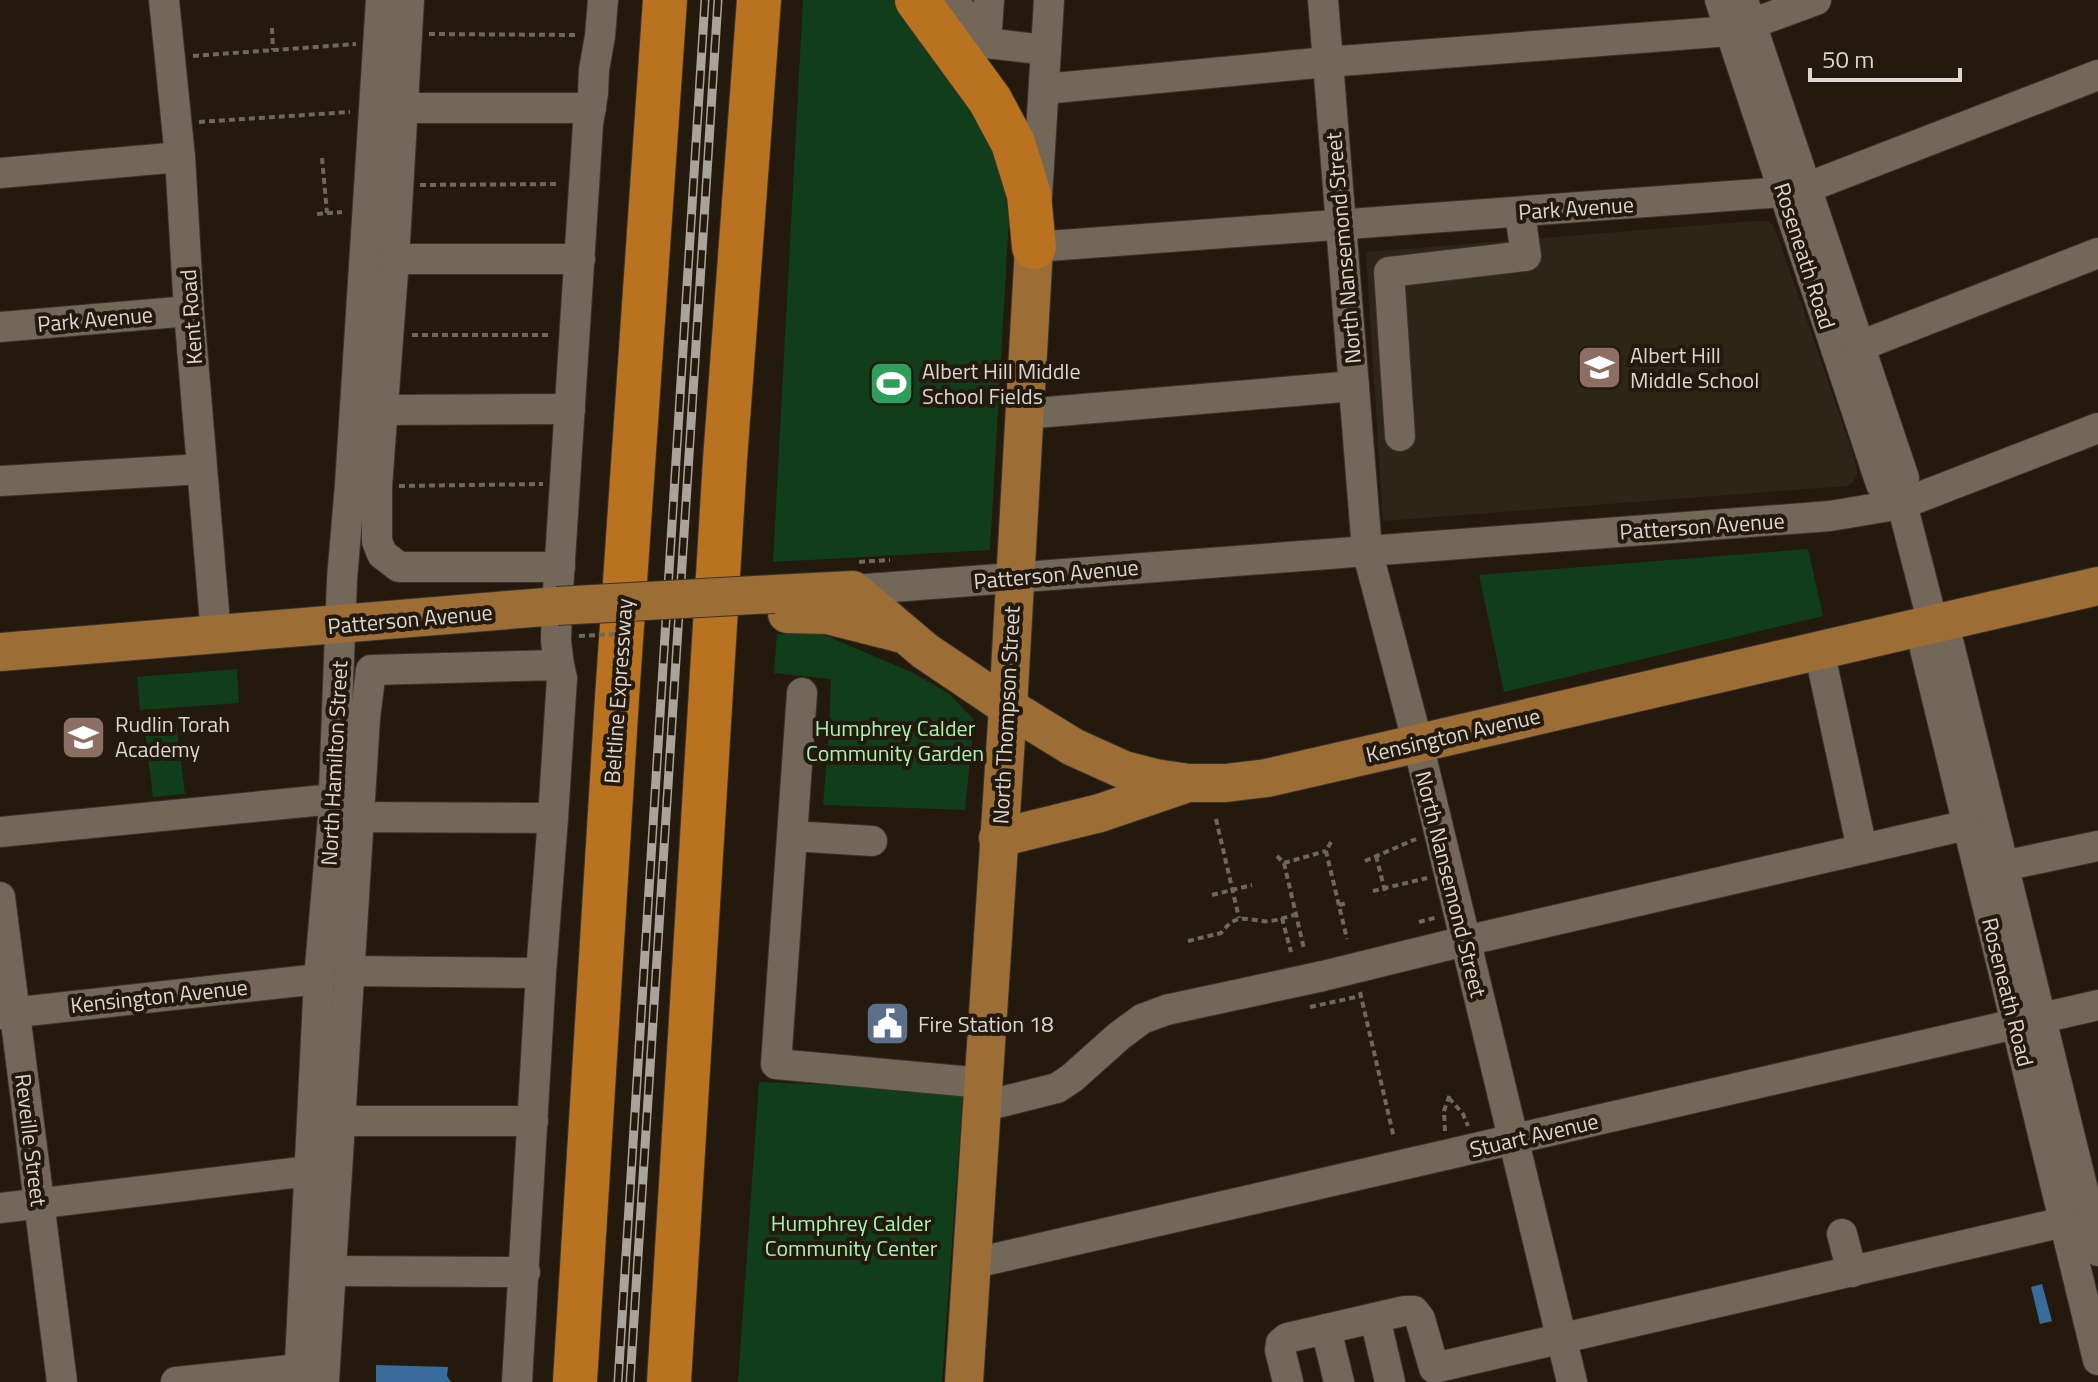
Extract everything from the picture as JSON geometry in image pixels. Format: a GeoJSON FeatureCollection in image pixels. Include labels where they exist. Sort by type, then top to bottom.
{"type":"FeatureCollection","features":[{"type":"Feature","properties":{"kind":"highway"},"geometry":{"type":"LineString","coordinates":[[651,0],[659,90]]}},
{"type":"Feature","properties":{"kind":"highway","name":"Beltline Expressway"},"geometry":{"type":"LineString","coordinates":[[575,1382],[619,667],[665,0]]}},
{"type":"Feature","properties":{"kind":"highway"},"geometry":{"type":"LineString","coordinates":[[669,1382],[725,460],[759,0]]}},
{"type":"Feature","properties":{"kind":"highway"},"geometry":{"type":"LineString","coordinates":[[917,0],[990,100],[1013,143],[1029,195],[1034,247]]}},
{"type":"Feature","properties":{"kind":"main road","name":"North Thompson Street"},"geometry":{"type":"LineString","coordinates":[[964,1382],[1034,247]]}},
{"type":"Feature","properties":{"kind":"main road","name":"Kensington Avenue"},"geometry":{"type":"LineString","coordinates":[[853,590],[925,651],[1073,747],[1124,770],[1188,783],[1226,783],[1267,778],[1418,744],[2098,586]]}},
{"type":"Feature","properties":{"kind":"main road","name":"Patterson Avenue"},"geometry":{"type":"LineString","coordinates":[[0,652],[514,610],[559,632],[773,604],[853,590]]}},
{"type":"Feature","properties":{"kind":"main road"},"geometry":{"type":"LineString","coordinates":[[773,604],[907,636]]}},
{"type":"Feature","properties":{"kind":"main road"},"geometry":{"type":"LineString","coordinates":[[998,838],[1100,813],[1188,783]]}},
{"type":"Feature","properties":{"kind":"street","name":"Kent Road"},"geometry":{"type":"LineString","coordinates":[[164,0],[180,157],[189,311],[216,635]]}},
{"type":"Feature","properties":{"kind":"street","name":"North Hamilton Street"},"geometry":{"type":"LineString","coordinates":[[307,1378],[309,1171],[319,979],[342,811],[342,579],[381,0]]}},
{"type":"Feature","properties":{"kind":"street"},"geometry":{"type":"LineString","coordinates":[[409,0],[377,486],[377,541],[382,554],[399,567],[560,567]]}},
{"type":"Feature","properties":{"kind":"street"},"geometry":{"type":"LineString","coordinates":[[517,1382],[562,678],[560,567],[588,124],[603,0]]}},
{"type":"Feature","properties":{"kind":"street"},"geometry":{"type":"LineString","coordinates":[[953,0],[986,43],[1046,50]]}},
{"type":"Feature","properties":{"kind":"street"},"geometry":{"type":"LineString","coordinates":[[986,43],[989,0]]}},
{"type":"Feature","properties":{"kind":"street","name":"North Thompson Street"},"geometry":{"type":"LineString","coordinates":[[1034,247],[1049,0]]}},
{"type":"Feature","properties":{"kind":"street","name":"North Nansemond Street"},"geometry":{"type":"LineString","coordinates":[[1323,0],[1367,550],[1418,744],[1572,1382]]}},
{"type":"Feature","properties":{"kind":"street","name":"Roseneath Road"},"geometry":{"type":"LineString","coordinates":[[1720,0],[1741,18],[1881,484],[1902,504]]}},
{"type":"Feature","properties":{"kind":"street"},"geometry":{"type":"LineString","coordinates":[[1044,89],[1741,18],[1816,0]]}},
{"type":"Feature","properties":{"kind":"street","name":"Park Avenue"},"geometry":{"type":"LineString","coordinates":[[1034,247],[1795,190],[2098,75]]}},
{"type":"Feature","properties":{"kind":"street"},"geometry":{"type":"LineString","coordinates":[[403,108],[591,108]]}},
{"type":"Feature","properties":{"kind":"street"},"geometry":{"type":"LineString","coordinates":[[0,173],[180,157]]}},
{"type":"Feature","properties":{"kind":"street","name":"Roseneath Road"},"geometry":{"type":"LineString","coordinates":[[1795,190],[1860,346],[1904,478],[1902,504],[1933,624],[1949,644],[2003,866],[2064,1222],[2098,1360]]}},
{"type":"Feature","properties":{"kind":"street"},"geometry":{"type":"LineString","coordinates":[[1400,436],[1389,272],[1526,256],[1520,213]]}},
{"type":"Feature","properties":{"kind":"street"},"geometry":{"type":"LineString","coordinates":[[1860,346],[2098,253]]}},
{"type":"Feature","properties":{"kind":"street"},"geometry":{"type":"LineString","coordinates":[[394,259],[580,259]]}},
{"type":"Feature","properties":{"kind":"street","name":"Park Avenue"},"geometry":{"type":"LineString","coordinates":[[0,327],[189,311]]}},
{"type":"Feature","properties":{"kind":"street"},"geometry":{"type":"LineString","coordinates":[[1024,414],[1354,386]]}},
{"type":"Feature","properties":{"kind":"street"},"geometry":{"type":"LineString","coordinates":[[384,410],[570,409]]}},
{"type":"Feature","properties":{"kind":"street","name":"Patterson Avenue"},"geometry":{"type":"LineString","coordinates":[[853,590],[1830,516],[1902,504],[2098,428]]}},
{"type":"Feature","properties":{"kind":"street"},"geometry":{"type":"LineString","coordinates":[[0,481],[202,469]]}},
{"type":"Feature","properties":{"kind":"street","name":"Roseneath Road"},"geometry":{"type":"LineString","coordinates":[[1933,624],[1925,649],[1967,825],[2029,1022],[2088,1169],[2098,1251]]}},
{"type":"Feature","properties":{"kind":"street"},"geometry":{"type":"LineString","coordinates":[[176,1382],[307,1378],[331,1271],[350,971],[342,811],[365,718],[371,670],[559,632]]}},
{"type":"Feature","properties":{"kind":"street"},"geometry":{"type":"LineString","coordinates":[[1819,650],[1862,849]]}},
{"type":"Feature","properties":{"kind":"street"},"geometry":{"type":"LineString","coordinates":[[802,693],[776,1064],[982,1095],[1057,1088],[1142,1019],[1166,1010],[1967,825]]}},
{"type":"Feature","properties":{"kind":"street"},"geometry":{"type":"LineString","coordinates":[[0,832],[342,811],[553,818]]}},
{"type":"Feature","properties":{"kind":"street"},"geometry":{"type":"LineString","coordinates":[[792,836],[872,841]]}},
{"type":"Feature","properties":{"kind":"street"},"geometry":{"type":"LineString","coordinates":[[2003,866],[2098,846]]}},
{"type":"Feature","properties":{"kind":"street","name":"Reveille Street"},"geometry":{"type":"LineString","coordinates":[[0,897],[7,1013],[39,1204],[62,1382]]}},
{"type":"Feature","properties":{"kind":"street"},"geometry":{"type":"LineString","coordinates":[[350,971],[541,973]]}},
{"type":"Feature","properties":{"kind":"street","name":"Kensington Avenue"},"geometry":{"type":"LineString","coordinates":[[7,1013],[319,979]]}},
{"type":"Feature","properties":{"kind":"street","name":"Stuart Avenue"},"geometry":{"type":"LineString","coordinates":[[971,1264],[2098,1005]]}},
{"type":"Feature","properties":{"kind":"street"},"geometry":{"type":"LineString","coordinates":[[340,1121],[533,1121]]}},
{"type":"Feature","properties":{"kind":"street"},"geometry":{"type":"LineString","coordinates":[[0,1208],[309,1171]]}},
{"type":"Feature","properties":{"kind":"street"},"geometry":{"type":"LineString","coordinates":[[1288,1382],[1280,1350],[1281,1343],[1287,1338],[1375,1318],[1414,1311],[1420,1319],[1436,1375],[1561,1340],[2064,1222]]}},
{"type":"Feature","properties":{"kind":"street"},"geometry":{"type":"LineString","coordinates":[[1842,1234],[1852,1272]]}},
{"type":"Feature","properties":{"kind":"street"},"geometry":{"type":"LineString","coordinates":[[331,1271],[525,1272]]}},
{"type":"Feature","properties":{"kind":"street"},"geometry":{"type":"LineString","coordinates":[[1375,1318],[1390,1382]]}},
{"type":"Feature","properties":{"kind":"street"},"geometry":{"type":"LineString","coordinates":[[1326,1329],[1339,1382]]}},
{"type":"Feature","properties":{"kind":"path"},"geometry":{"type":"LineString","coordinates":[[272,28],[273,50]]}},
{"type":"Feature","properties":{"kind":"path"},"geometry":{"type":"LineString","coordinates":[[424,34],[583,35]]}},
{"type":"Feature","properties":{"kind":"path"},"geometry":{"type":"LineString","coordinates":[[188,56],[360,44]]}},
{"type":"Feature","properties":{"kind":"path"},"geometry":{"type":"LineString","coordinates":[[276,108],[277,117]]}},
{"type":"Feature","properties":{"kind":"path"},"geometry":{"type":"LineString","coordinates":[[194,123],[356,111]]}},
{"type":"Feature","properties":{"kind":"path"},"geometry":{"type":"LineString","coordinates":[[322,158],[327,213]]}},
{"type":"Feature","properties":{"kind":"path"},"geometry":{"type":"LineString","coordinates":[[416,185],[573,184]]}},
{"type":"Feature","properties":{"kind":"path"},"geometry":{"type":"LineString","coordinates":[[317,214],[341,212]]}},
{"type":"Feature","properties":{"kind":"path"},"geometry":{"type":"LineString","coordinates":[[406,335],[564,335]]}},
{"type":"Feature","properties":{"kind":"path"},"geometry":{"type":"LineString","coordinates":[[397,486],[554,484]]}},
{"type":"Feature","properties":{"kind":"path"},"geometry":{"type":"LineString","coordinates":[[1216,819],[1239,918]]}},
{"type":"Feature","properties":{"kind":"path"},"geometry":{"type":"LineString","coordinates":[[1365,861],[1418,838]]}},
{"type":"Feature","properties":{"kind":"path"},"geometry":{"type":"LineString","coordinates":[[1331,842],[1326,851],[1347,939]]}},
{"type":"Feature","properties":{"kind":"path"},"geometry":{"type":"LineString","coordinates":[[1284,863],[1326,851]]}},
{"type":"Feature","properties":{"kind":"path"},"geometry":{"type":"LineString","coordinates":[[1277,856],[1284,863],[1304,949]]}},
{"type":"Feature","properties":{"kind":"path"},"geometry":{"type":"LineString","coordinates":[[1376,856],[1386,895]]}},
{"type":"Feature","properties":{"kind":"path"},"geometry":{"type":"LineString","coordinates":[[1373,891],[1429,877]]}},
{"type":"Feature","properties":{"kind":"path"},"geometry":{"type":"LineString","coordinates":[[1212,895],[1252,885]]}},
{"type":"Feature","properties":{"kind":"path"},"geometry":{"type":"LineString","coordinates":[[1339,905],[1347,903]]}},
{"type":"Feature","properties":{"kind":"path"},"geometry":{"type":"LineString","coordinates":[[1188,941],[1221,933],[1239,918],[1254,918],[1263,922],[1294,915]]}},
{"type":"Feature","properties":{"kind":"path"},"geometry":{"type":"LineString","coordinates":[[1419,922],[1440,917]]}},
{"type":"Feature","properties":{"kind":"path"},"geometry":{"type":"LineString","coordinates":[[1282,918],[1291,952]]}},
{"type":"Feature","properties":{"kind":"path"},"geometry":{"type":"LineString","coordinates":[[1358,987],[1394,1138]]}},
{"type":"Feature","properties":{"kind":"path"},"geometry":{"type":"LineString","coordinates":[[1310,1007],[1361,996]]}},
{"type":"Feature","properties":{"kind":"path"},"geometry":{"type":"LineString","coordinates":[[1445,1134],[1444,1111],[1450,1096],[1463,1114],[1468,1129]]}},
{"type":"Feature","properties":{"kind":"shaded area","name":"Albert Hill Middle School"},"geometry":{"type":"Polygon","coordinates":[[[1768,221],[1779,240],[1854,456],[1857,474],[1853,482],[1847,486],[1383,521],[1366,252],[1768,221]]]}},
{"type":"Feature","properties":{"kind":"green space","name":"Albert Hill Middle School Fields"},"geometry":{"type":"Polygon","coordinates":[[[803,0],[897,0],[967,91],[1001,171],[1009,218],[990,550],[773,562],[803,0]]]}},
{"type":"Feature","properties":{"kind":"green space"},"geometry":{"type":"Polygon","coordinates":[[[1808,549],[1823,616],[1504,692],[1479,575],[1808,549]]]}},
{"type":"Feature","properties":{"kind":"green space","name":"Humphrey Calder Community Garden"},"geometry":{"type":"Polygon","coordinates":[[[777,634],[822,634],[911,672],[948,693],[974,720],[965,810],[823,805],[831,679],[774,673],[777,634]]]}},
{"type":"Feature","properties":{"kind":"green space"},"geometry":{"type":"Polygon","coordinates":[[[237,669],[239,703],[140,710],[137,677],[237,669]]]}},
{"type":"Feature","properties":{"kind":"green space"},"geometry":{"type":"Polygon","coordinates":[[[176,722],[185,794],[153,797],[144,726],[176,722]]]}},
{"type":"Feature","properties":{"kind":"green space","name":"Humphrey Calder Community Center"},"geometry":{"type":"Polygon","coordinates":[[[759,1082],[963,1090],[942,1382],[738,1382],[759,1082]]]}},
{"type":"Feature","properties":{"kind":"water"},"geometry":{"type":"Polygon","coordinates":[[[2042,1284],[2052,1321],[2040,1324],[2031,1287],[2042,1284]]]}},
{"type":"Feature","properties":{"kind":"water"},"geometry":{"type":"Polygon","coordinates":[[[376,1365],[448,1367],[447,1376],[451,1382],[376,1382],[376,1365]]]}},
{"type":"Feature","properties":{"kind":"railway"},"geometry":{"type":"LineString","coordinates":[[618,1382],[705,0]]}},
{"type":"Feature","properties":{"kind":"railway"},"geometry":{"type":"LineString","coordinates":[[630,1382],[718,0]]}},
{"type":"Feature","properties":{"kind":"place","name":"Albert Hill Middle School"},"geometry":{"type":"Point","coordinates":[1599,368]}},
{"type":"Feature","properties":{"kind":"place","name":"Albert Hill Middle School Fields"},"geometry":{"type":"Point","coordinates":[891,384]}},
{"type":"Feature","properties":{"kind":"place","name":"Rudlin Torah Academy"},"geometry":{"type":"Point","coordinates":[84,737]}},
{"type":"Feature","properties":{"kind":"place","name":"Fire Station 18"},"geometry":{"type":"Point","coordinates":[887,1024]}}]}
